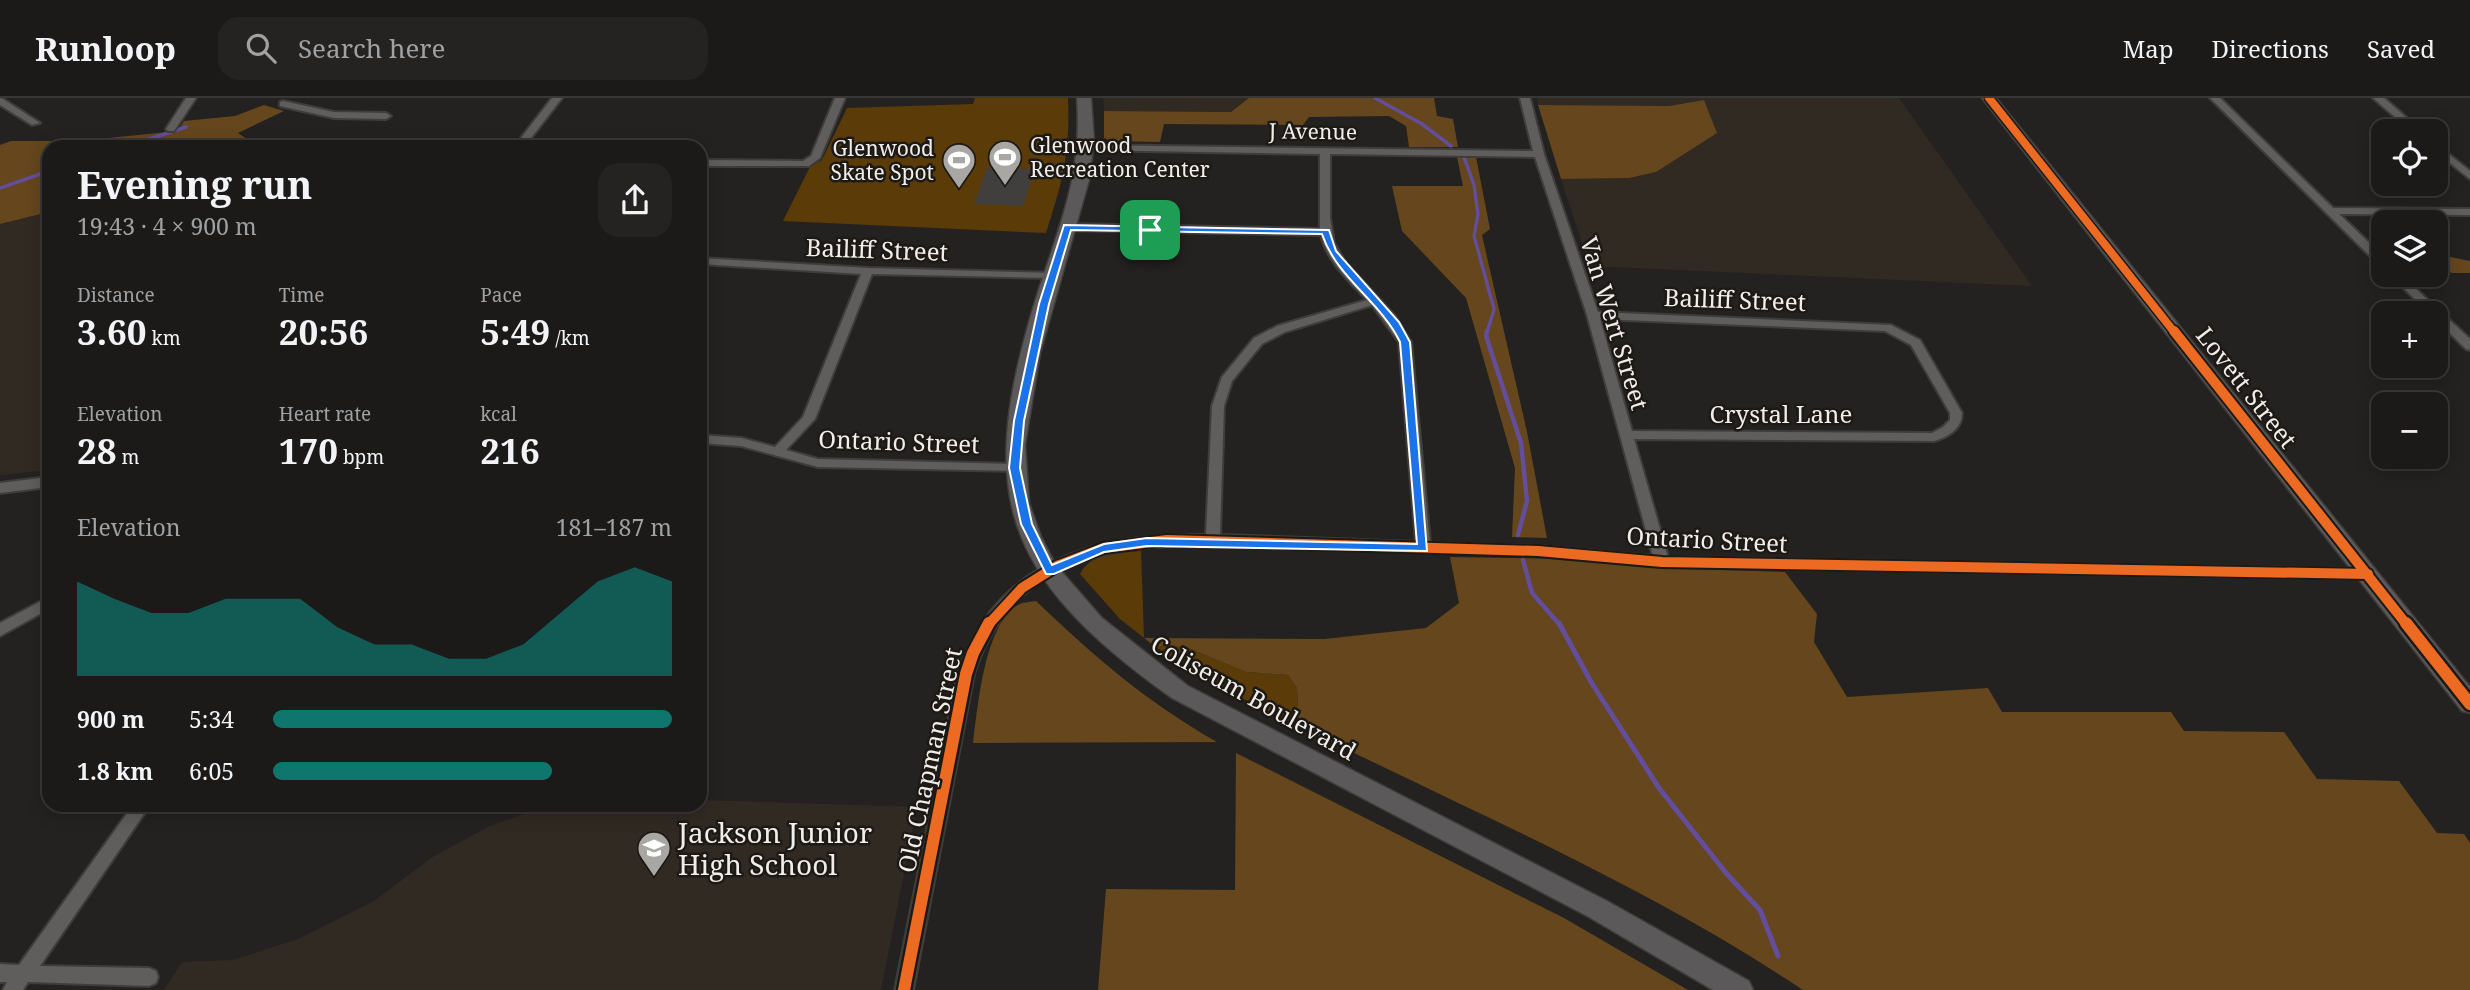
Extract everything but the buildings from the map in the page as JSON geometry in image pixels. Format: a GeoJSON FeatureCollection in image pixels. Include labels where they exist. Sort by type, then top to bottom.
{"type":"FeatureCollection","features":[{"type":"Feature","properties":{"kind":"main road","name":"Coliseum Boulevard"},"geometry":{"type":"LineString","coordinates":[[1084,98],[1087,147],[1068,227],[1032,350],[1015,444],[1014,468],[1027,524],[1050,571],[1068,598],[1128,657],[1180,692],[1598,909],[1739,990]]}},
{"type":"Feature","properties":{"kind":"main road","name":"Lovett Street"},"geometry":{"type":"LineString","coordinates":[[1989,98],[2470,704]]}},
{"type":"Feature","properties":{"kind":"street"},"geometry":{"type":"LineString","coordinates":[[171,129],[191,98]]}},
{"type":"Feature","properties":{"kind":"street"},"geometry":{"type":"LineString","coordinates":[[293,98],[283,104],[334,115],[386,116]]}},
{"type":"Feature","properties":{"kind":"street"},"geometry":{"type":"LineString","coordinates":[[524,140],[557,98]]}},
{"type":"Feature","properties":{"kind":"street"},"geometry":{"type":"LineString","coordinates":[[707,163],[805,164],[815,158],[840,98]]}},
{"type":"Feature","properties":{"kind":"street","name":"Van Wert Street"},"geometry":{"type":"LineString","coordinates":[[1525,98],[1539,154],[1593,314],[1662,562]]}},
{"type":"Feature","properties":{"kind":"street"},"geometry":{"type":"LineString","coordinates":[[2215,98],[2371,251]]}},
{"type":"Feature","properties":{"kind":"street"},"geometry":{"type":"LineString","coordinates":[[2378,98],[2403,119]]}},
{"type":"Feature","properties":{"kind":"street"},"geometry":{"type":"LineString","coordinates":[[0,101],[35,123]]}},
{"type":"Feature","properties":{"kind":"street","name":"J Avenue"},"geometry":{"type":"LineString","coordinates":[[1087,147],[1539,154]]}},
{"type":"Feature","properties":{"kind":"street"},"geometry":{"type":"LineString","coordinates":[[1325,151],[1325,232],[1332,252],[1396,324],[1405,342],[1423,548]]}},
{"type":"Feature","properties":{"kind":"street"},"geometry":{"type":"LineString","coordinates":[[2448,157],[2470,176]]}},
{"type":"Feature","properties":{"kind":"street"},"geometry":{"type":"LineString","coordinates":[[2332,211],[2470,212]]}},
{"type":"Feature","properties":{"kind":"street"},"geometry":{"type":"LineString","coordinates":[[1068,227],[1325,232]]}},
{"type":"Feature","properties":{"kind":"street","name":"Bailiff Street"},"geometry":{"type":"LineString","coordinates":[[707,261],[868,271],[1053,275]]}},
{"type":"Feature","properties":{"kind":"street"},"geometry":{"type":"LineString","coordinates":[[779,450],[809,419],[868,271]]}},
{"type":"Feature","properties":{"kind":"street"},"geometry":{"type":"LineString","coordinates":[[2408,287],[2422,301]]}},
{"type":"Feature","properties":{"kind":"street"},"geometry":{"type":"LineString","coordinates":[[1213,542],[1218,406],[1226,380],[1258,341],[1281,329],[1375,301]]}},
{"type":"Feature","properties":{"kind":"street","name":"Bailiff Street"},"geometry":{"type":"LineString","coordinates":[[1593,314],[1876,326],[1899,332],[1916,343],[1955,413],[1956,421],[1948,430],[1934,437]]}},
{"type":"Feature","properties":{"kind":"street"},"geometry":{"type":"LineString","coordinates":[[2448,325],[2470,346]]}},
{"type":"Feature","properties":{"kind":"street","name":"Crystal Lane"},"geometry":{"type":"LineString","coordinates":[[1628,435],[1934,437]]}},
{"type":"Feature","properties":{"kind":"street","name":"Ontario Street"},"geometry":{"type":"LineString","coordinates":[[707,440],[779,450],[818,463],[1014,468]]}},
{"type":"Feature","properties":{"kind":"street"},"geometry":{"type":"LineString","coordinates":[[0,488],[42,483]]}},
{"type":"Feature","properties":{"kind":"street","name":"Ontario Street"},"geometry":{"type":"LineString","coordinates":[[1050,571],[1078,556],[1125,544],[1213,542],[1565,552],[1662,562],[2368,574]]}},
{"type":"Feature","properties":{"kind":"street","name":"Old Chapman Street"},"geometry":{"type":"LineString","coordinates":[[904,990],[971,653],[989,618],[1001,604],[1020,587],[1050,571]]}},
{"type":"Feature","properties":{"kind":"street"},"geometry":{"type":"LineString","coordinates":[[0,630],[42,606]]}},
{"type":"Feature","properties":{"kind":"street"},"geometry":{"type":"LineString","coordinates":[[12,990],[137,812]]}},
{"type":"Feature","properties":{"kind":"street"},"geometry":{"type":"LineString","coordinates":[[0,973],[149,976]]}},
{"type":"Feature","properties":{"kind":"shaded area"},"geometry":{"type":"Polygon","coordinates":[[[975,98],[1068,98],[1068,136],[1064,167],[1046,233],[783,221],[810,167],[822,160],[847,108],[973,104],[975,98]]]}},
{"type":"Feature","properties":{"kind":"shaded area"},"geometry":{"type":"Polygon","coordinates":[[[1103,98],[1249,98],[1231,112],[1104,111],[1103,98]]]}},
{"type":"Feature","properties":{"kind":"shaded area"},"geometry":{"type":"Polygon","coordinates":[[[1249,98],[1434,98],[1437,116],[1453,119],[1458,147],[1409,147],[1406,126],[1389,116],[1309,117],[1303,125],[1164,124],[1160,142],[1112,141],[1104,138],[1104,111],[1231,112],[1249,98]]]}},
{"type":"Feature","properties":{"kind":"shaded area"},"geometry":{"type":"Polygon","coordinates":[[[1537,98],[1899,98],[2032,286],[1590,266],[1561,179],[1629,178],[1704,100],[1669,106],[1538,105],[1537,98]]]}},
{"type":"Feature","properties":{"kind":"shaded area"},"geometry":{"type":"Polygon","coordinates":[[[1704,100],[1717,133],[1656,172],[1629,178],[1561,179],[1538,105],[1669,106],[1704,100]]]}},
{"type":"Feature","properties":{"kind":"shaded area"},"geometry":{"type":"Polygon","coordinates":[[[264,105],[284,111],[238,133],[248,140],[88,140],[178,131],[184,121],[235,116],[264,105]]]}},
{"type":"Feature","properties":{"kind":"shaded area"},"geometry":{"type":"Polygon","coordinates":[[[11,141],[42,141],[42,214],[0,224],[0,145],[11,141]]]}},
{"type":"Feature","properties":{"kind":"shaded area"},"geometry":{"type":"Polygon","coordinates":[[[1457,157],[1476,157],[1490,229],[1482,235],[1527,432],[1547,538],[1512,537],[1515,468],[1466,298],[1402,231],[1392,186],[1463,186],[1457,157]]]}},
{"type":"Feature","properties":{"kind":"shaded area"},"geometry":{"type":"Polygon","coordinates":[[[42,214],[42,471],[0,475],[0,224],[42,214]]]}},
{"type":"Feature","properties":{"kind":"shaded area"},"geometry":{"type":"Polygon","coordinates":[[[2448,256],[2470,261],[2470,273],[2448,272],[2448,256]]]}},
{"type":"Feature","properties":{"kind":"shaded area"},"geometry":{"type":"Polygon","coordinates":[[[1141,551],[1144,638],[1120,619],[1080,574],[1091,561],[1115,553],[1141,551]]]}},
{"type":"Feature","properties":{"kind":"shaded area"},"geometry":{"type":"Polygon","coordinates":[[[1450,557],[1575,559],[1659,568],[1785,572],[1817,614],[1814,642],[1847,697],[1988,688],[2002,712],[2171,712],[2184,731],[2284,732],[2317,779],[2399,781],[2437,833],[2464,834],[2470,843],[2470,990],[1803,990],[1682,916],[1619,882],[1299,726],[1297,688],[1288,675],[1246,672],[1186,647],[1154,646],[1144,638],[1324,639],[1426,628],[1459,603],[1450,557]]]}},
{"type":"Feature","properties":{"kind":"shaded area"},"geometry":{"type":"Polygon","coordinates":[[[1036,601],[1122,678],[1217,742],[973,743],[985,667],[998,628],[1020,604],[1036,601]]]}},
{"type":"Feature","properties":{"kind":"shaded area"},"geometry":{"type":"Polygon","coordinates":[[[1154,646],[1186,647],[1246,672],[1288,675],[1297,688],[1299,726],[1229,692],[1154,646]]]}},
{"type":"Feature","properties":{"kind":"shaded area"},"geometry":{"type":"Polygon","coordinates":[[[1236,753],[1564,918],[1688,990],[1098,990],[1106,889],[1235,890],[1236,753]]]}},
{"type":"Feature","properties":{"kind":"shaded area","name":"Jackson Junior High School"},"geometry":{"type":"Polygon","coordinates":[[[707,800],[917,807],[881,990],[164,990],[182,962],[233,960],[298,939],[374,901],[434,856],[490,826],[529,812],[707,812],[707,800]]]}},
{"type":"Feature","properties":{"kind":"waterway"},"geometry":{"type":"LineString","coordinates":[[1375,98],[1422,124],[1451,146]]}},
{"type":"Feature","properties":{"kind":"waterway"},"geometry":{"type":"LineString","coordinates":[[146,140],[186,127]]}},
{"type":"Feature","properties":{"kind":"waterway"},"geometry":{"type":"LineString","coordinates":[[1464,157],[1474,185],[1478,214],[1474,236],[1494,309],[1487,333]]}},
{"type":"Feature","properties":{"kind":"waterway"},"geometry":{"type":"LineString","coordinates":[[0,188],[42,173]]}},
{"type":"Feature","properties":{"kind":"waterway"},"geometry":{"type":"LineString","coordinates":[[1487,331],[1486,336],[1521,443],[1527,501],[1518,535]]}},
{"type":"Feature","properties":{"kind":"waterway"},"geometry":{"type":"LineString","coordinates":[[1523,560],[1532,593],[1560,625]]}},
{"type":"Feature","properties":{"kind":"waterway"},"geometry":{"type":"LineString","coordinates":[[1559,623],[1591,682],[1659,788],[1726,873],[1760,910],[1778,956]]}},
{"type":"Feature","properties":{"kind":"cycle path"},"geometry":{"type":"LineString","coordinates":[[1989,98],[2470,704]]}},
{"type":"Feature","properties":{"kind":"cycle path"},"geometry":{"type":"LineString","coordinates":[[904,990],[966,674],[973,653],[993,617],[1022,588],[1057,566],[1104,548],[1167,540],[1201,540],[1538,551],[1662,562],[2368,574]]}},
{"type":"Feature","properties":{"kind":"place","name":"Glenwood Recreation Center"},"geometry":{"type":"Point","coordinates":[1005,187]}},
{"type":"Feature","properties":{"kind":"place","name":"Glenwood Skate Spot"},"geometry":{"type":"Point","coordinates":[959,190]}},
{"type":"Feature","properties":{"kind":"place","name":"Jackson Junior High School"},"geometry":{"type":"Point","coordinates":[654,878]}},
{"type":"Feature","properties":{"kind":"route"},"geometry":{"type":"LineString","coordinates":[[1068,227],[1150,230],[1325,232],[1332,252],[1396,324],[1405,342],[1423,548],[1147,542],[1104,548],[1078,556],[1050,571],[1027,524],[1014,468],[1019,421],[1032,350],[1044,304],[1068,227]]}}]}
